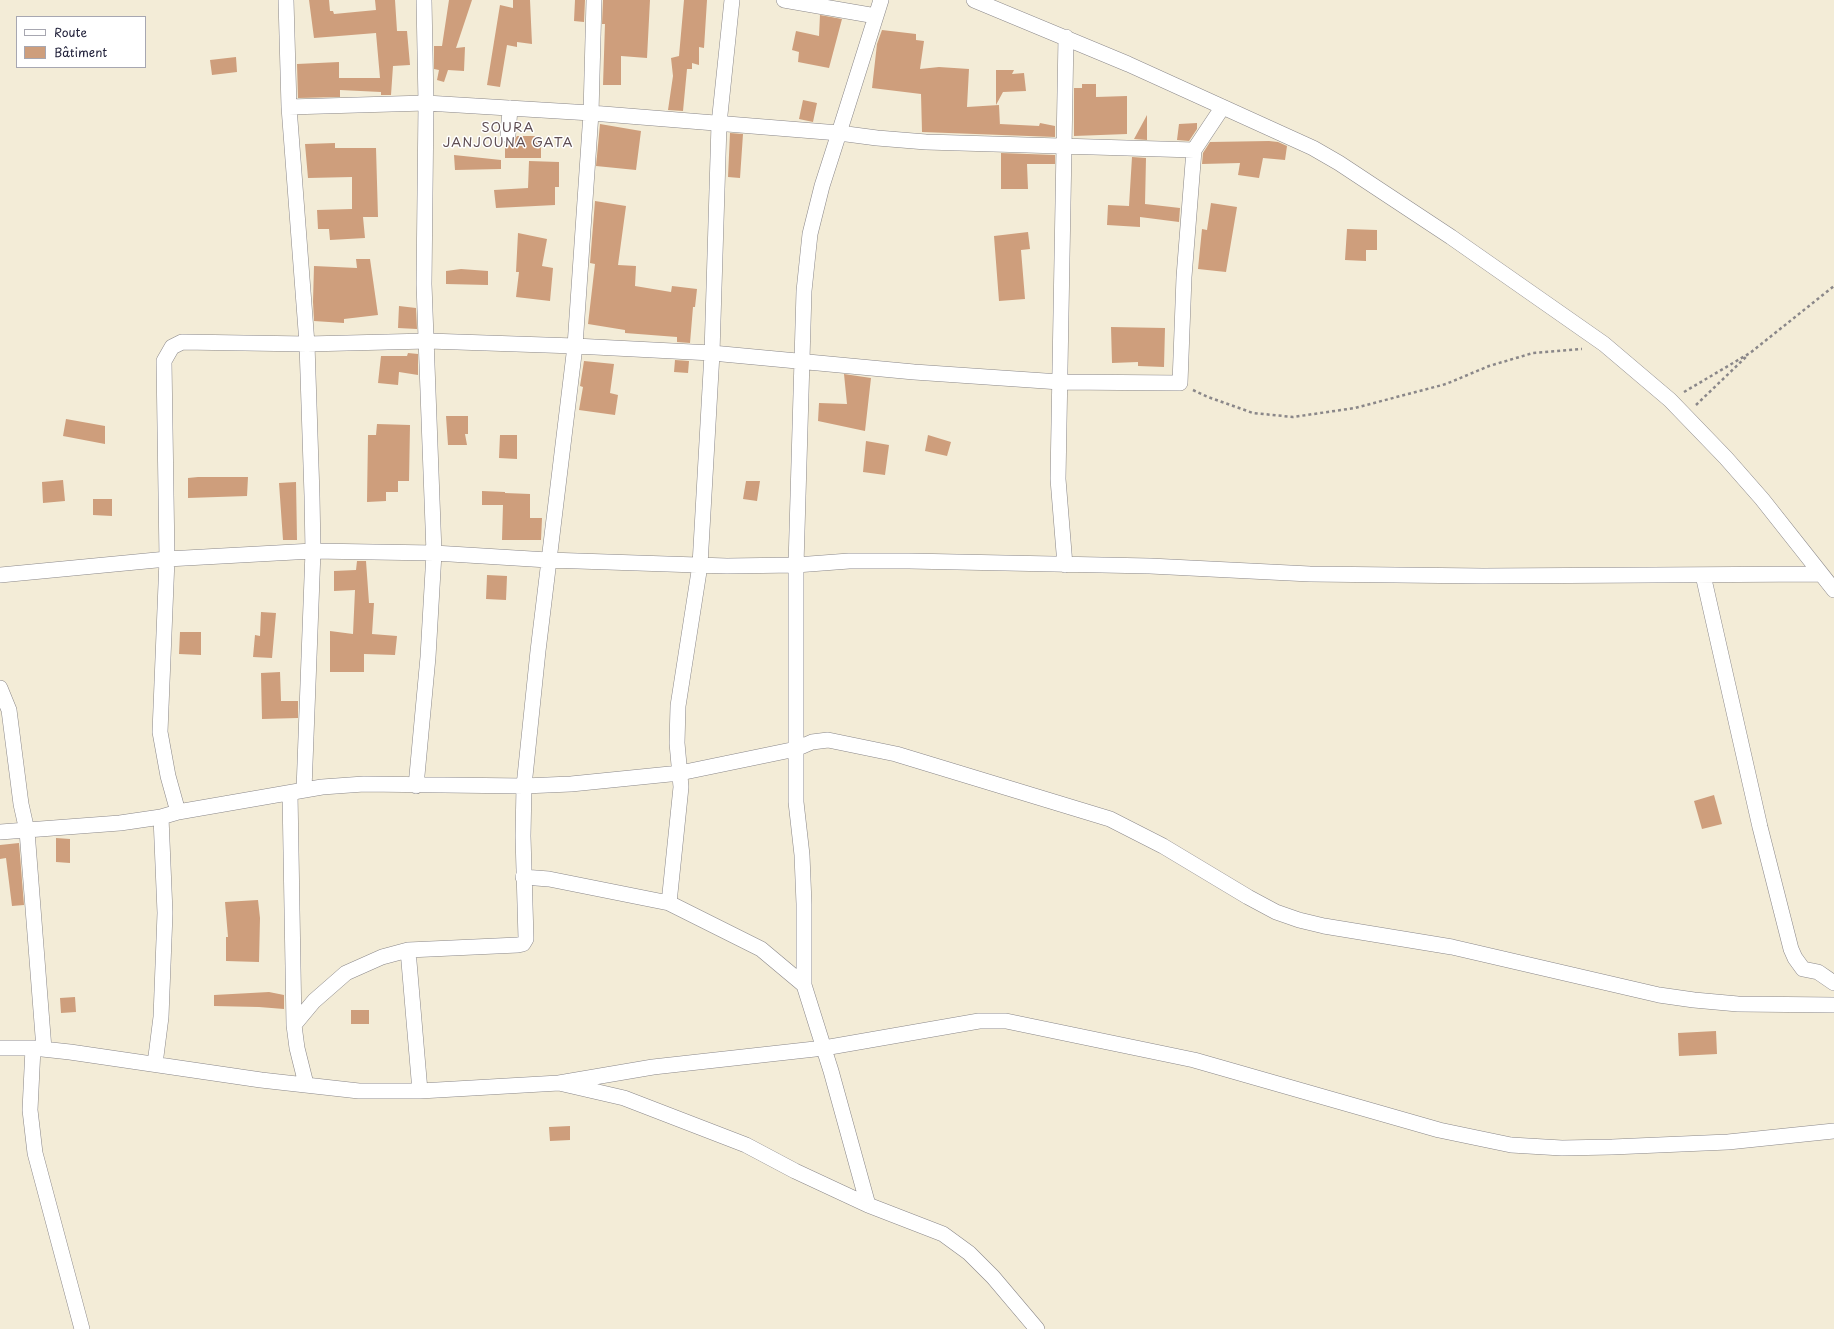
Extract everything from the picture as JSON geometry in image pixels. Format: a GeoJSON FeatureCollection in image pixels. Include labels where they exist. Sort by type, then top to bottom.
{"type":"FeatureCollection","features":[{"type":"Feature","properties":{"kind":"street"},"geometry":{"type":"LineString","coordinates":[[286,0],[289,107],[307,344],[313,551],[297,792],[294,1025],[297,1048],[306,1084]]}},
{"type":"Feature","properties":{"kind":"street"},"geometry":{"type":"LineString","coordinates":[[416,786],[428,656],[434,553],[428,341],[424,284],[426,103],[424,0]]}},
{"type":"Feature","properties":{"kind":"street"},"geometry":{"type":"LineString","coordinates":[[294,1025],[314,1001],[346,973],[382,957],[408,950],[523,944],[526,939],[524,786],[548,560],[575,346],[591,113],[594,0]]}},
{"type":"Feature","properties":{"kind":"street"},"geometry":{"type":"LineString","coordinates":[[669,903],[681,787],[677,743],[678,706],[700,566],[712,353],[719,124],[732,0]]}},
{"type":"Feature","properties":{"kind":"street"},"geometry":{"type":"LineString","coordinates":[[784,0],[876,16]]}},
{"type":"Feature","properties":{"kind":"street"},"geometry":{"type":"LineString","coordinates":[[868,1205],[824,1048],[804,985],[804,904],[802,855],[796,802],[796,565],[804,291],[810,234],[822,186],[881,0]]}},
{"type":"Feature","properties":{"kind":"street"},"geometry":{"type":"LineString","coordinates":[[974,0],[1066,37],[1222,108],[1287,135],[1344,166],[1451,237],[1604,344],[1670,400],[1762,499],[1834,590]]}},
{"type":"Feature","properties":{"kind":"street"},"geometry":{"type":"LineString","coordinates":[[1065,565],[1058,479],[1066,37]]}},
{"type":"Feature","properties":{"kind":"street"},"geometry":{"type":"LineString","coordinates":[[289,107],[426,103],[591,113],[839,132],[877,138],[926,142],[1194,150]]}},
{"type":"Feature","properties":{"kind":"street"},"geometry":{"type":"LineString","coordinates":[[508,135],[510,108]]}},
{"type":"Feature","properties":{"kind":"street"},"geometry":{"type":"LineString","coordinates":[[178,812],[168,776],[160,732],[167,559],[164,361],[172,347],[182,342],[307,344],[428,341],[575,346],[712,353],[914,372],[1060,382],[1180,383],[1184,277],[1194,150],[1222,108]]}},
{"type":"Feature","properties":{"kind":"street"},"geometry":{"type":"LineString","coordinates":[[0,575],[167,559],[313,551],[434,553],[548,560],[700,566],[796,565],[878,561],[1150,566],[1310,574],[1821,574]]}},
{"type":"Feature","properties":{"kind":"street"},"geometry":{"type":"LineString","coordinates":[[1703,575],[1760,827],[1791,949],[1795,958],[1803,969],[1818,972],[1834,983]]}},
{"type":"Feature","properties":{"kind":"street"},"geometry":{"type":"LineString","coordinates":[[0,688],[27,831],[39,1048],[30,1110],[34,1153],[82,1329]]}},
{"type":"Feature","properties":{"kind":"street"},"geometry":{"type":"LineString","coordinates":[[0,832],[120,823],[161,817],[178,812],[322,787],[364,784],[416,786],[524,786],[571,784],[680,774],[796,749],[812,742],[828,740],[896,754],[1110,819],[1163,846],[1276,912],[1299,920],[1324,926],[1452,947],[1680,998],[1738,1004],[1834,1005]]}},
{"type":"Feature","properties":{"kind":"street"},"geometry":{"type":"LineString","coordinates":[[155,1064],[161,1017],[165,914],[161,817]]}},
{"type":"Feature","properties":{"kind":"street"},"geometry":{"type":"LineString","coordinates":[[524,877],[549,879],[669,903],[761,949],[804,985]]}},
{"type":"Feature","properties":{"kind":"street"},"geometry":{"type":"LineString","coordinates":[[408,950],[420,1092]]}},
{"type":"Feature","properties":{"kind":"street"},"geometry":{"type":"LineString","coordinates":[[0,1048],[39,1048],[261,1080],[359,1091],[420,1092],[559,1083],[653,1067],[824,1048],[979,1021],[1006,1021],[1048,1028],[1194,1060],[1439,1130],[1511,1145],[1562,1148],[1728,1142],[1834,1131]]}},
{"type":"Feature","properties":{"kind":"street"},"geometry":{"type":"LineString","coordinates":[[559,1083],[624,1098],[746,1145],[796,1171],[868,1205],[943,1234],[969,1253],[993,1277],[1036,1329]]}},
{"type":"Feature","properties":{"kind":"path"},"geometry":{"type":"LineString","coordinates":[[1685,415],[1750,353],[1834,286]]}},
{"type":"Feature","properties":{"kind":"path"},"geometry":{"type":"LineString","coordinates":[[1180,383],[1208,397],[1253,413],[1293,417],[1362,406],[1446,384],[1510,358],[1558,350]]}},
{"type":"Feature","properties":{"kind":"path"},"geometry":{"type":"LineString","coordinates":[[1670,400],[1750,353]]}},
{"type":"Feature","properties":{"kind":"building"},"geometry":{"type":"Polygon","coordinates":[[[309,0],[329,0],[330,11],[333,11],[334,14],[376,10],[375,0],[395,0],[397,31],[407,31],[410,65],[393,66],[391,95],[381,95],[381,92],[340,90],[340,97],[298,98],[297,64],[339,62],[339,78],[380,78],[376,33],[314,38],[309,0]]]}},
{"type":"Feature","properties":{"kind":"building"},"geometry":{"type":"Polygon","coordinates":[[[449,0],[472,0],[456,48],[465,47],[464,71],[448,70],[444,82],[437,80],[439,70],[434,69],[434,46],[442,46],[449,0]]]}},
{"type":"Feature","properties":{"kind":"building"},"geometry":{"type":"Polygon","coordinates":[[[513,0],[530,0],[532,44],[517,42],[517,47],[507,45],[500,87],[487,85],[500,5],[513,8],[513,0]]]}},
{"type":"Feature","properties":{"kind":"building"},"geometry":{"type":"Polygon","coordinates":[[[575,0],[585,0],[584,22],[574,21],[575,0]]]}},
{"type":"Feature","properties":{"kind":"building"},"geometry":{"type":"Polygon","coordinates":[[[603,0],[650,0],[647,58],[621,56],[621,85],[603,85],[605,24],[602,24],[603,0]]]}},
{"type":"Feature","properties":{"kind":"building"},"geometry":{"type":"Polygon","coordinates":[[[684,0],[707,0],[704,48],[699,47],[699,65],[692,63],[692,69],[687,69],[683,111],[668,110],[673,76],[671,58],[679,56],[684,0]]]}},
{"type":"Feature","properties":{"kind":"building"},"geometry":{"type":"Polygon","coordinates":[[[820,15],[842,19],[829,68],[798,62],[799,52],[792,50],[796,31],[819,36],[820,15]]]}},
{"type":"Feature","properties":{"kind":"building"},"geometry":{"type":"Polygon","coordinates":[[[882,30],[916,34],[916,40],[924,41],[920,69],[939,67],[969,69],[967,107],[999,105],[1000,126],[1000,124],[1039,126],[1040,123],[1055,126],[1055,137],[922,132],[921,94],[872,88],[877,44],[882,30]]]}},
{"type":"Feature","properties":{"kind":"building"},"geometry":{"type":"Polygon","coordinates":[[[236,57],[237,72],[212,75],[210,60],[236,57]]]}},
{"type":"Feature","properties":{"kind":"building"},"geometry":{"type":"Polygon","coordinates":[[[996,70],[1014,70],[1012,74],[1024,73],[1026,91],[1003,92],[996,105],[996,70]]]}},
{"type":"Feature","properties":{"kind":"building"},"geometry":{"type":"Polygon","coordinates":[[[1082,84],[1096,84],[1096,97],[1127,96],[1127,134],[1074,136],[1074,88],[1082,88],[1082,84]]]}},
{"type":"Feature","properties":{"kind":"building"},"geometry":{"type":"Polygon","coordinates":[[[803,100],[817,103],[813,122],[799,119],[803,100]]]}},
{"type":"Feature","properties":{"kind":"building"},"geometry":{"type":"Polygon","coordinates":[[[1147,115],[1147,140],[1134,139],[1147,115]]]}},
{"type":"Feature","properties":{"kind":"building"},"geometry":{"type":"Polygon","coordinates":[[[1197,123],[1197,129],[1189,141],[1177,140],[1179,124],[1197,123]]]}},
{"type":"Feature","properties":{"kind":"building"},"geometry":{"type":"Polygon","coordinates":[[[600,124],[641,131],[636,170],[596,166],[600,124]]]}},
{"type":"Feature","properties":{"kind":"building"},"geometry":{"type":"Polygon","coordinates":[[[730,133],[743,134],[740,178],[728,177],[730,133]]]}},
{"type":"Feature","properties":{"kind":"building"},"geometry":{"type":"Polygon","coordinates":[[[517,136],[541,136],[541,158],[505,158],[505,143],[512,143],[517,136]]]}},
{"type":"Feature","properties":{"kind":"building"},"geometry":{"type":"Polygon","coordinates":[[[1210,142],[1278,142],[1287,146],[1285,160],[1263,158],[1259,178],[1238,175],[1240,163],[1202,164],[1203,153],[1210,142]]]}},
{"type":"Feature","properties":{"kind":"building"},"geometry":{"type":"Polygon","coordinates":[[[335,143],[335,148],[376,148],[378,217],[363,217],[365,238],[330,240],[329,229],[318,229],[317,210],[352,209],[352,177],[308,178],[305,144],[335,143]]]}},
{"type":"Feature","properties":{"kind":"building"},"geometry":{"type":"Polygon","coordinates":[[[1001,153],[1055,155],[1055,164],[1027,164],[1028,189],[1001,189],[1001,153]]]}},
{"type":"Feature","properties":{"kind":"building"},"geometry":{"type":"Polygon","coordinates":[[[454,155],[501,160],[501,169],[455,170],[454,155]]]}},
{"type":"Feature","properties":{"kind":"building"},"geometry":{"type":"Polygon","coordinates":[[[1132,157],[1146,158],[1145,204],[1180,208],[1179,222],[1140,217],[1140,227],[1107,225],[1108,205],[1129,206],[1132,157]]]}},
{"type":"Feature","properties":{"kind":"building"},"geometry":{"type":"Polygon","coordinates":[[[529,161],[559,162],[559,187],[555,187],[555,205],[496,208],[494,190],[528,188],[529,161]]]}},
{"type":"Feature","properties":{"kind":"building"},"geometry":{"type":"Polygon","coordinates":[[[595,201],[626,206],[618,265],[636,266],[635,286],[671,292],[672,286],[697,289],[695,307],[693,307],[690,343],[677,342],[677,337],[625,333],[625,330],[588,324],[595,264],[590,263],[595,201]]]}},
{"type":"Feature","properties":{"kind":"building"},"geometry":{"type":"Polygon","coordinates":[[[1211,203],[1237,207],[1226,272],[1198,269],[1202,229],[1207,230],[1211,203]]]}},
{"type":"Feature","properties":{"kind":"building"},"geometry":{"type":"Polygon","coordinates":[[[1347,229],[1377,230],[1377,250],[1366,250],[1366,261],[1345,260],[1347,229]]]}},
{"type":"Feature","properties":{"kind":"building"},"geometry":{"type":"Polygon","coordinates":[[[1028,232],[1030,249],[1021,250],[1025,299],[999,301],[994,236],[1028,232]]]}},
{"type":"Feature","properties":{"kind":"building"},"geometry":{"type":"Polygon","coordinates":[[[518,233],[547,239],[542,266],[553,268],[550,301],[516,297],[519,272],[516,272],[518,233]]]}},
{"type":"Feature","properties":{"kind":"building"},"geometry":{"type":"Polygon","coordinates":[[[356,259],[370,259],[378,315],[344,319],[344,323],[314,321],[314,266],[357,268],[356,259]]]}},
{"type":"Feature","properties":{"kind":"building"},"geometry":{"type":"Polygon","coordinates":[[[461,269],[488,271],[488,285],[446,284],[446,271],[461,269]]]}},
{"type":"Feature","properties":{"kind":"building"},"geometry":{"type":"Polygon","coordinates":[[[399,306],[416,308],[417,329],[398,328],[399,306]]]}},
{"type":"Feature","properties":{"kind":"building"},"geometry":{"type":"Polygon","coordinates":[[[1111,327],[1165,328],[1164,367],[1138,366],[1138,362],[1112,363],[1111,327]]]}},
{"type":"Feature","properties":{"kind":"building"},"geometry":{"type":"Polygon","coordinates":[[[408,353],[418,354],[418,375],[399,372],[398,385],[378,383],[381,356],[407,356],[408,353]]]}},
{"type":"Feature","properties":{"kind":"building"},"geometry":{"type":"Polygon","coordinates":[[[675,360],[689,361],[688,373],[674,372],[675,360]]]}},
{"type":"Feature","properties":{"kind":"building"},"geometry":{"type":"Polygon","coordinates":[[[584,361],[614,364],[610,393],[618,395],[615,415],[579,410],[583,387],[580,386],[584,361]]]}},
{"type":"Feature","properties":{"kind":"building"},"geometry":{"type":"Polygon","coordinates":[[[844,374],[871,378],[865,431],[818,421],[819,403],[847,404],[844,374]]]}},
{"type":"Feature","properties":{"kind":"building"},"geometry":{"type":"Polygon","coordinates":[[[446,416],[468,416],[468,434],[465,434],[467,445],[448,445],[446,416]]]}},
{"type":"Feature","properties":{"kind":"building"},"geometry":{"type":"Polygon","coordinates":[[[66,419],[105,426],[105,444],[63,436],[66,419]]]}},
{"type":"Feature","properties":{"kind":"building"},"geometry":{"type":"Polygon","coordinates":[[[377,424],[410,425],[409,481],[398,481],[398,492],[386,492],[386,501],[367,502],[368,435],[376,435],[377,424]]]}},
{"type":"Feature","properties":{"kind":"building"},"geometry":{"type":"Polygon","coordinates":[[[500,435],[517,435],[517,459],[499,458],[500,435]]]}},
{"type":"Feature","properties":{"kind":"building"},"geometry":{"type":"Polygon","coordinates":[[[928,435],[951,442],[947,456],[925,451],[928,435]]]}},
{"type":"Feature","properties":{"kind":"building"},"geometry":{"type":"Polygon","coordinates":[[[866,441],[889,445],[885,475],[863,472],[866,441]]]}},
{"type":"Feature","properties":{"kind":"building"},"geometry":{"type":"Polygon","coordinates":[[[248,477],[247,496],[188,498],[188,478],[248,477]]]}},
{"type":"Feature","properties":{"kind":"building"},"geometry":{"type":"Polygon","coordinates":[[[63,480],[65,501],[43,503],[42,482],[63,480]]]}},
{"type":"Feature","properties":{"kind":"building"},"geometry":{"type":"Polygon","coordinates":[[[746,481],[760,481],[757,501],[743,499],[746,481]]]}},
{"type":"Feature","properties":{"kind":"building"},"geometry":{"type":"Polygon","coordinates":[[[296,482],[297,540],[283,540],[279,483],[296,482]]]}},
{"type":"Feature","properties":{"kind":"building"},"geometry":{"type":"Polygon","coordinates":[[[482,491],[530,494],[530,518],[542,518],[541,540],[502,540],[503,505],[482,505],[482,491]]]}},
{"type":"Feature","properties":{"kind":"building"},"geometry":{"type":"Polygon","coordinates":[[[93,499],[112,499],[112,516],[93,515],[93,499]]]}},
{"type":"Feature","properties":{"kind":"building"},"geometry":{"type":"Polygon","coordinates":[[[357,561],[366,561],[369,603],[374,603],[372,634],[397,636],[395,655],[364,654],[364,672],[330,672],[330,631],[353,634],[355,590],[334,591],[334,571],[356,570],[357,561]]]}},
{"type":"Feature","properties":{"kind":"building"},"geometry":{"type":"Polygon","coordinates":[[[487,575],[507,576],[506,600],[486,599],[487,575]]]}},
{"type":"Feature","properties":{"kind":"building"},"geometry":{"type":"Polygon","coordinates":[[[261,612],[276,613],[272,658],[253,657],[255,635],[260,636],[261,612]]]}},
{"type":"Feature","properties":{"kind":"building"},"geometry":{"type":"Polygon","coordinates":[[[180,632],[201,632],[201,655],[179,654],[180,632]]]}},
{"type":"Feature","properties":{"kind":"building"},"geometry":{"type":"Polygon","coordinates":[[[280,672],[281,701],[298,701],[298,718],[262,719],[261,673],[280,672]]]}},
{"type":"Feature","properties":{"kind":"building"},"geometry":{"type":"Polygon","coordinates":[[[1714,795],[1722,824],[1702,829],[1694,801],[1714,795]]]}},
{"type":"Feature","properties":{"kind":"building"},"geometry":{"type":"Polygon","coordinates":[[[56,838],[70,839],[70,863],[56,862],[56,838]]]}},
{"type":"Feature","properties":{"kind":"building"},"geometry":{"type":"Polygon","coordinates":[[[19,843],[24,905],[12,906],[6,858],[0,859],[0,845],[19,843]]]}},
{"type":"Feature","properties":{"kind":"building"},"geometry":{"type":"Polygon","coordinates":[[[258,900],[260,918],[259,962],[226,961],[226,937],[228,937],[225,902],[258,900]]]}},
{"type":"Feature","properties":{"kind":"building"},"geometry":{"type":"Polygon","coordinates":[[[269,992],[284,995],[284,1009],[214,1006],[214,995],[269,992]]]}},
{"type":"Feature","properties":{"kind":"building"},"geometry":{"type":"Polygon","coordinates":[[[75,997],[76,1012],[61,1013],[60,998],[75,997]]]}},
{"type":"Feature","properties":{"kind":"building"},"geometry":{"type":"Polygon","coordinates":[[[351,1010],[369,1010],[369,1024],[351,1024],[351,1010]]]}},
{"type":"Feature","properties":{"kind":"building"},"geometry":{"type":"Polygon","coordinates":[[[1716,1031],[1717,1054],[1679,1056],[1678,1033],[1716,1031]]]}},
{"type":"Feature","properties":{"kind":"building"},"geometry":{"type":"Polygon","coordinates":[[[570,1126],[570,1140],[550,1141],[549,1127],[570,1126]]]}},
{"type":"Feature","properties":{"kind":"district","name":"SOURA JANJOUNA GATA"},"geometry":{"type":"Point","coordinates":[508,136]}}]}
